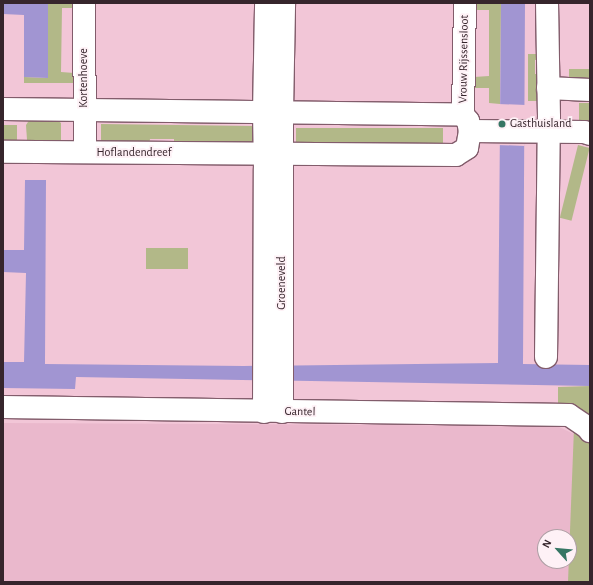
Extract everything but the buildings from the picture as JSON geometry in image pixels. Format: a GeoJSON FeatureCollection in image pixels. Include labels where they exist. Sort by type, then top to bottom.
{"type":"FeatureCollection","features":[{"type":"Feature","properties":{"kind":"street","name":"Kortenhoeve"},"geometry":{"type":"LineString","coordinates":[[84,3],[85,152]]}},
{"type":"Feature","properties":{"kind":"street"},"geometry":{"type":"LineString","coordinates":[[266,3],[273,112],[273,153]]}},
{"type":"Feature","properties":{"kind":"street"},"geometry":{"type":"LineString","coordinates":[[273,112],[284,3]]}},
{"type":"Feature","properties":{"kind":"street","name":"Vrouw Rijssensloot"},"geometry":{"type":"LineString","coordinates":[[465,3],[474,126]]}},
{"type":"Feature","properties":{"kind":"street"},"geometry":{"type":"LineString","coordinates":[[546,357],[538,131],[548,88],[547,3]]}},
{"type":"Feature","properties":{"kind":"street"},"geometry":{"type":"LineString","coordinates":[[548,88],[590,90]]}},
{"type":"Feature","properties":{"kind":"street"},"geometry":{"type":"LineString","coordinates":[[3,109],[273,112],[538,131],[584,132],[590,134]]}},
{"type":"Feature","properties":{"kind":"street","name":"Hoflandendreef"},"geometry":{"type":"LineString","coordinates":[[3,152],[456,155],[467,148],[474,126]]}},
{"type":"Feature","properties":{"kind":"street","name":"Groeneveld"},"geometry":{"type":"LineString","coordinates":[[273,153],[273,405]]}},
{"type":"Feature","properties":{"kind":"street","name":"Gantel"},"geometry":{"type":"LineString","coordinates":[[3,407],[273,405],[569,415],[588,428],[590,432]]}},
{"type":"Feature","properties":{"kind":"shaded area"},"geometry":{"type":"Polygon","coordinates":[[[3,3],[48,3],[48,78],[24,77],[24,15],[3,14],[3,3]]]}},
{"type":"Feature","properties":{"kind":"shaded area"},"geometry":{"type":"Polygon","coordinates":[[[501,3],[525,3],[523,364],[590,365],[590,386],[76,377],[75,389],[3,388],[3,362],[24,362],[26,273],[3,272],[3,250],[24,250],[25,180],[46,180],[45,364],[244,366],[498,363],[501,3]]]}},
{"type":"Feature","properties":{"kind":"shaded area"},"geometry":{"type":"Polygon","coordinates":[[[3,423],[557,426],[574,434],[590,540],[589,582],[3,582],[3,423]]]}},
{"type":"Feature","properties":{"kind":"green space"},"geometry":{"type":"Polygon","coordinates":[[[48,3],[76,3],[76,8],[62,8],[61,72],[74,73],[75,83],[24,83],[24,77],[48,78],[48,3]]]}},
{"type":"Feature","properties":{"kind":"green space"},"geometry":{"type":"Polygon","coordinates":[[[474,3],[501,3],[500,104],[489,103],[489,88],[473,88],[474,77],[489,76],[489,10],[474,10],[474,3]]]}},
{"type":"Feature","properties":{"kind":"green space"},"geometry":{"type":"Polygon","coordinates":[[[528,54],[540,54],[540,60],[535,60],[535,74],[540,74],[540,101],[528,101],[528,54]]]}},
{"type":"Feature","properties":{"kind":"green space"},"geometry":{"type":"Polygon","coordinates":[[[569,69],[590,69],[590,79],[569,79],[569,69]]]}},
{"type":"Feature","properties":{"kind":"green space"},"geometry":{"type":"Polygon","coordinates":[[[579,103],[590,103],[590,123],[579,123],[579,103]]]}},
{"type":"Feature","properties":{"kind":"green space"},"geometry":{"type":"Polygon","coordinates":[[[30,119],[57,120],[61,123],[61,142],[31,145],[27,140],[26,125],[30,119]]]}},
{"type":"Feature","properties":{"kind":"green space"},"geometry":{"type":"Polygon","coordinates":[[[101,124],[253,126],[252,147],[174,146],[174,139],[150,139],[149,145],[101,145],[101,124]]]}},
{"type":"Feature","properties":{"kind":"green space"},"geometry":{"type":"Polygon","coordinates":[[[3,125],[17,125],[17,144],[3,144],[3,125]]]}},
{"type":"Feature","properties":{"kind":"green space"},"geometry":{"type":"Polygon","coordinates":[[[296,128],[443,128],[443,144],[296,144],[296,128]]]}},
{"type":"Feature","properties":{"kind":"green space"},"geometry":{"type":"Polygon","coordinates":[[[578,145],[590,148],[571,221],[560,218],[578,145]]]}},
{"type":"Feature","properties":{"kind":"green space"},"geometry":{"type":"Polygon","coordinates":[[[146,248],[188,248],[188,269],[146,269],[146,248]]]}},
{"type":"Feature","properties":{"kind":"green space"},"geometry":{"type":"Polygon","coordinates":[[[590,386],[590,417],[558,404],[558,387],[590,386]]]}},
{"type":"Feature","properties":{"kind":"green space"},"geometry":{"type":"Polygon","coordinates":[[[574,428],[590,439],[590,582],[568,582],[569,569],[577,569],[577,529],[570,529],[574,428]]]}},
{"type":"Feature","properties":{"kind":"pier"},"geometry":{"type":"Polygon","coordinates":[[[498,104],[526,105],[525,146],[497,145],[498,104]]]}},
{"type":"Feature","properties":{"kind":"place","name":"Gasthuisland"},"geometry":{"type":"Point","coordinates":[502,124]}}]}
